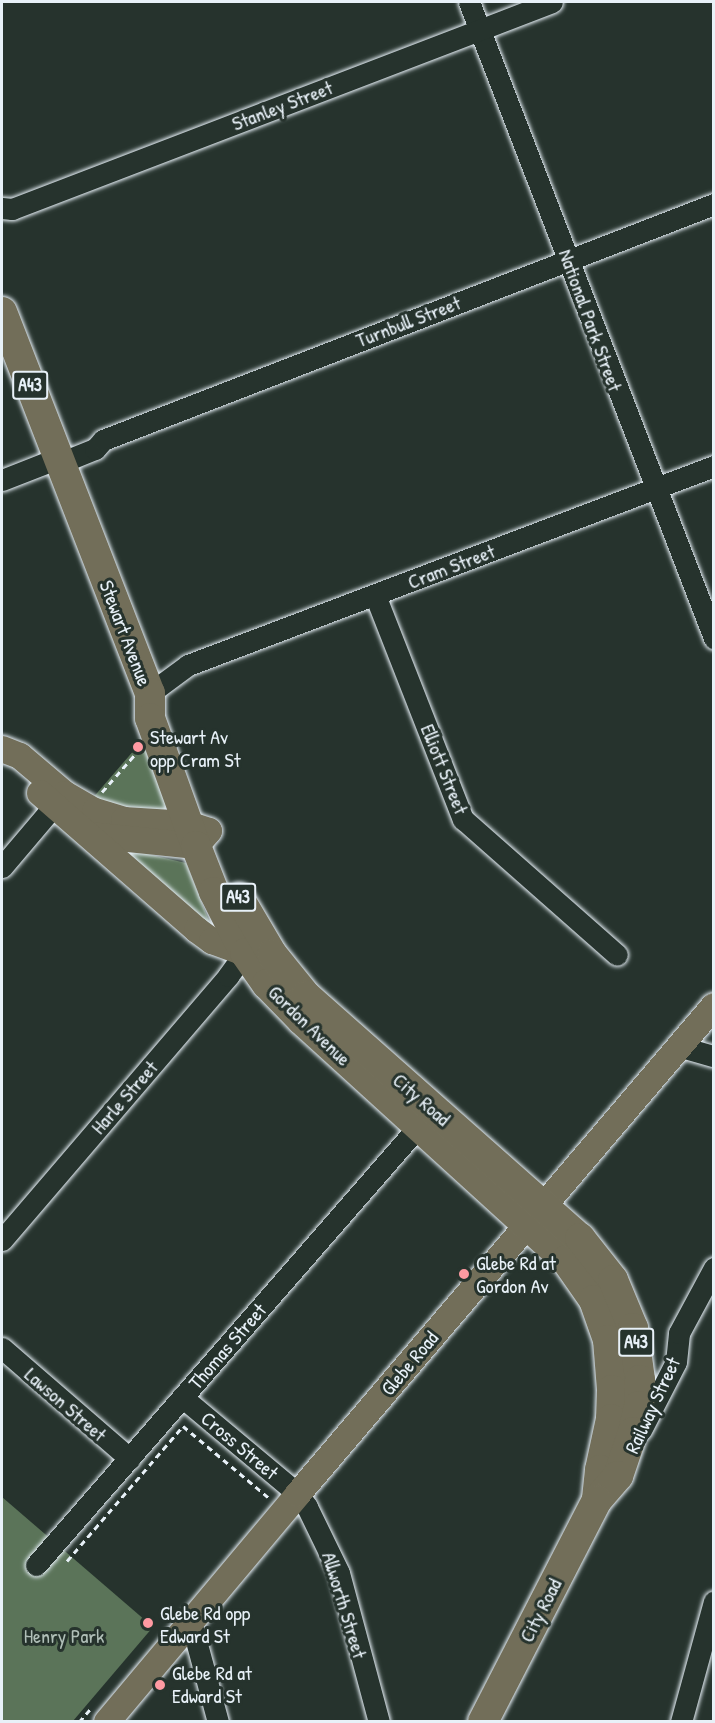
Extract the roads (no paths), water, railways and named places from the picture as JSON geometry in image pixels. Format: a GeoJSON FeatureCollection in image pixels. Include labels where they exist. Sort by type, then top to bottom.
{"type":"FeatureCollection","features":[{"type":"Feature","properties":{"kind":"highway","name":"Stewart Avenue"},"geometry":{"type":"LineString","coordinates":[[2,312],[146,682],[150,718],[198,833],[214,892],[245,953]]}},
{"type":"Feature","properties":{"kind":"highway","name":"City Road"},"geometry":{"type":"LineString","coordinates":[[198,833],[233,885],[257,932],[287,975],[306,996],[535,1215],[598,1258],[625,1303],[633,1328],[640,1380],[639,1406],[633,1432],[618,1476],[597,1500],[483,1722]]}},
{"type":"Feature","properties":{"kind":"highway","name":"Gordon Avenue"},"geometry":{"type":"LineString","coordinates":[[245,953],[267,984],[302,1020],[418,1127],[535,1215]]}},
{"type":"Feature","properties":{"kind":"highway","name":"City Road"},"geometry":{"type":"LineString","coordinates":[[535,1215],[594,1300],[608,1340],[612,1390],[611,1419],[600,1470],[597,1500]]}},
{"type":"Feature","properties":{"kind":"main road"},"geometry":{"type":"LineString","coordinates":[[2,750],[20,756],[90,835],[197,930],[212,941],[245,953]]}},
{"type":"Feature","properties":{"kind":"main road"},"geometry":{"type":"LineString","coordinates":[[59,799],[124,820],[198,833]]}},
{"type":"Feature","properties":{"kind":"main road"},"geometry":{"type":"LineString","coordinates":[[90,835],[198,833]]}},
{"type":"Feature","properties":{"kind":"main road","name":"Glebe Road"},"geometry":{"type":"LineString","coordinates":[[100,1713],[191,1623],[714,1006]]}},
{"type":"Feature","properties":{"kind":"street","name":"National Park Street"},"geometry":{"type":"LineString","coordinates":[[469,2],[569,259],[654,489],[714,638]]}},
{"type":"Feature","properties":{"kind":"street","name":"Stanley Street"},"geometry":{"type":"LineString","coordinates":[[5,213],[552,2]]}},
{"type":"Feature","properties":{"kind":"street","name":"Turnbull Street"},"geometry":{"type":"LineString","coordinates":[[2,480],[57,456],[95,449],[104,440],[714,204]]}},
{"type":"Feature","properties":{"kind":"street","name":"Cram Street"},"geometry":{"type":"LineString","coordinates":[[146,682],[714,466]]}},
{"type":"Feature","properties":{"kind":"street","name":"Elliott Street"},"geometry":{"type":"LineString","coordinates":[[375,595],[464,819],[618,955]]}},
{"type":"Feature","properties":{"kind":"street"},"geometry":{"type":"LineString","coordinates":[[2,867],[59,799]]}},
{"type":"Feature","properties":{"kind":"street","name":"Harle Street"},"geometry":{"type":"LineString","coordinates":[[2,1239],[228,976],[245,953]]}},
{"type":"Feature","properties":{"kind":"street"},"geometry":{"type":"LineString","coordinates":[[678,1046],[714,1056]]}},
{"type":"Feature","properties":{"kind":"street","name":"Thomas Street"},"geometry":{"type":"LineString","coordinates":[[36,1565],[418,1127]]}},
{"type":"Feature","properties":{"kind":"street","name":"Railway Street"},"geometry":{"type":"LineString","coordinates":[[618,1476],[676,1362],[679,1333],[714,1268]]}},
{"type":"Feature","properties":{"kind":"street","name":"Lawson Street"},"geometry":{"type":"LineString","coordinates":[[2,1348],[130,1459]]}},
{"type":"Feature","properties":{"kind":"street","name":"Cross Street"},"geometry":{"type":"LineString","coordinates":[[182,1397],[298,1494]]}},
{"type":"Feature","properties":{"kind":"street","name":"Allworth Street"},"geometry":{"type":"LineString","coordinates":[[298,1494],[323,1534],[339,1573],[379,1722]]}},
{"type":"Feature","properties":{"kind":"street"},"geometry":{"type":"LineString","coordinates":[[681,1722],[714,1601]]}},
{"type":"Feature","properties":{"kind":"street"},"geometry":{"type":"LineString","coordinates":[[191,1623],[218,1722]]}},
{"type":"Feature","properties":{"kind":"place","name":"Stewart Av opp Cram St"},"geometry":{"type":"Point","coordinates":[138,747]}},
{"type":"Feature","properties":{"kind":"place","name":"Glebe Rd at Gordon Av"},"geometry":{"type":"Point","coordinates":[464,1274]}},
{"type":"Feature","properties":{"kind":"place","name":"Glebe Rd opp Edward St"},"geometry":{"type":"Point","coordinates":[148,1623]}},
{"type":"Feature","properties":{"kind":"place","name":"Glebe Rd at Edward St"},"geometry":{"type":"Point","coordinates":[160,1685]}},
{"type":"Feature","properties":{"kind":"park label","name":"Henry Park"},"geometry":{"type":"Point","coordinates":[64,1635]}}]}
